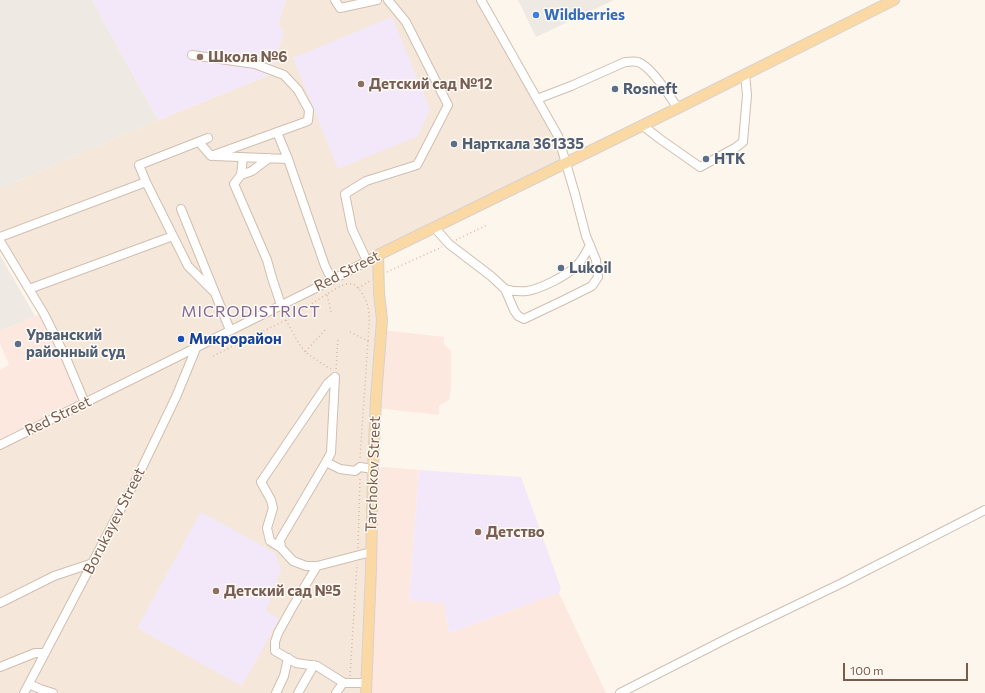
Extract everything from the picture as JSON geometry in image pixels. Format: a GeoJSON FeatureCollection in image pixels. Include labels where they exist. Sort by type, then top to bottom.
{"type":"FeatureCollection","features":[{"type":"Feature","properties":{"kind":"main road","name":"Red Street"},"geometry":{"type":"LineString","coordinates":[[378,255],[894,0]]}},
{"type":"Feature","properties":{"kind":"main road","name":"Tarchokov Street"},"geometry":{"type":"LineString","coordinates":[[366,688],[376,398],[382,320],[379,294],[378,255]]}},
{"type":"Feature","properties":{"kind":"street"},"geometry":{"type":"LineString","coordinates":[[335,0],[340,8],[377,0]]}},
{"type":"Feature","properties":{"kind":"street"},"geometry":{"type":"LineString","coordinates":[[367,261],[352,229],[345,194],[366,181],[417,165],[448,105],[406,22],[388,0]]}},
{"type":"Feature","properties":{"kind":"street"},"geometry":{"type":"LineString","coordinates":[[434,228],[449,244],[491,276],[505,289],[514,310],[518,316],[524,320],[592,286],[598,277],[596,260],[586,236],[558,136],[481,0]]}},
{"type":"Feature","properties":{"kind":"street"},"geometry":{"type":"LineString","coordinates":[[192,55],[255,64],[284,75],[298,90],[309,110],[308,121],[211,156]]}},
{"type":"Feature","properties":{"kind":"street"},"geometry":{"type":"LineString","coordinates":[[537,99],[625,62],[639,62],[652,73],[678,108]]}},
{"type":"Feature","properties":{"kind":"street"},"geometry":{"type":"LineString","coordinates":[[642,125],[700,167],[743,142],[748,95],[745,74]]}},
{"type":"Feature","properties":{"kind":"street"},"geometry":{"type":"LineString","coordinates":[[277,132],[288,159],[325,266],[332,280]]}},
{"type":"Feature","properties":{"kind":"street"},"geometry":{"type":"LineString","coordinates":[[208,138],[139,165],[188,266],[214,292]]}},
{"type":"Feature","properties":{"kind":"street"},"geometry":{"type":"LineString","coordinates":[[199,142],[211,156],[288,159]]}},
{"type":"Feature","properties":{"kind":"street"},"geometry":{"type":"LineString","coordinates":[[243,157],[241,175],[234,184],[267,260],[281,305]]}},
{"type":"Feature","properties":{"kind":"street"},"geometry":{"type":"LineString","coordinates":[[241,175],[252,171],[269,158]]}},
{"type":"Feature","properties":{"kind":"street"},"geometry":{"type":"LineString","coordinates":[[0,237],[146,182]]}},
{"type":"Feature","properties":{"kind":"street"},"geometry":{"type":"LineString","coordinates":[[181,209],[230,330]]}},
{"type":"Feature","properties":{"kind":"street"},"geometry":{"type":"LineString","coordinates":[[29,289],[173,236]]}},
{"type":"Feature","properties":{"kind":"street"},"geometry":{"type":"LineString","coordinates":[[0,241],[44,314],[66,358],[85,403]]}},
{"type":"Feature","properties":{"kind":"street"},"geometry":{"type":"LineString","coordinates":[[505,289],[514,292],[528,291],[560,278],[575,268],[585,256],[590,245]]}},
{"type":"Feature","properties":{"kind":"street","name":"Red Street"},"geometry":{"type":"LineString","coordinates":[[0,445],[332,280],[378,255]]}},
{"type":"Feature","properties":{"kind":"street","name":"Borukayev Street"},"geometry":{"type":"LineString","coordinates":[[24,693],[138,476],[176,396],[197,346]]}},
{"type":"Feature","properties":{"kind":"street"},"geometry":{"type":"LineString","coordinates":[[281,548],[280,540],[331,453],[335,377],[328,383],[261,482],[271,500],[273,508],[267,528],[270,540],[281,548],[293,561],[306,566],[317,566],[371,552]]}},
{"type":"Feature","properties":{"kind":"street"},"geometry":{"type":"LineString","coordinates":[[326,462],[340,470],[355,471],[360,467],[373,469]]}},
{"type":"Feature","properties":{"kind":"street"},"geometry":{"type":"LineString","coordinates":[[620,693],[985,510]]}},
{"type":"Feature","properties":{"kind":"street"},"geometry":{"type":"LineString","coordinates":[[0,603],[54,576],[93,563]]}},
{"type":"Feature","properties":{"kind":"street"},"geometry":{"type":"LineString","coordinates":[[317,566],[278,633],[275,642],[276,651],[296,663],[317,666],[346,683],[366,688]]}},
{"type":"Feature","properties":{"kind":"street"},"geometry":{"type":"LineString","coordinates":[[0,667],[35,653],[45,653]]}},
{"type":"Feature","properties":{"kind":"street"},"geometry":{"type":"LineString","coordinates":[[276,693],[284,676],[288,658]]}},
{"type":"Feature","properties":{"kind":"street"},"geometry":{"type":"LineString","coordinates":[[298,693],[314,665]]}},
{"type":"Feature","properties":{"kind":"street"},"geometry":{"type":"LineString","coordinates":[[336,693],[346,683]]}},
{"type":"Feature","properties":{"kind":"street"},"geometry":{"type":"LineString","coordinates":[[29,684],[53,693]]}},
{"type":"Feature","properties":{"kind":"path"},"geometry":{"type":"LineString","coordinates":[[213,356],[286,320],[338,287],[352,284],[358,288],[366,301],[369,310],[360,467],[358,556],[346,683]]}},
{"type":"Feature","properties":{"kind":"path"},"geometry":{"type":"LineString","coordinates":[[327,294],[330,312]]}},
{"type":"Feature","properties":{"kind":"path"},"geometry":{"type":"LineString","coordinates":[[286,320],[305,352],[335,372],[338,338]]}},
{"type":"Feature","properties":{"kind":"path"},"geometry":{"type":"LineString","coordinates":[[305,352],[325,330]]}},
{"type":"Feature","properties":{"kind":"path"},"geometry":{"type":"LineString","coordinates":[[350,332],[368,341]]}},
{"type":"Feature","properties":{"kind":"shaded area"},"geometry":{"type":"Polygon","coordinates":[[[0,0],[92,0],[158,120],[0,189],[0,0]]]}},
{"type":"Feature","properties":{"kind":"shaded area","name":"Школа №6"},"geometry":{"type":"Polygon","coordinates":[[[92,0],[286,0],[278,24],[284,33],[270,75],[158,120],[92,0]]]}},
{"type":"Feature","properties":{"kind":"shaded area"},"geometry":{"type":"Polygon","coordinates":[[[286,0],[481,0],[558,136],[566,162],[378,255],[379,276],[366,693],[0,693],[0,445],[66,358],[0,241],[0,189],[158,120],[270,75],[278,24],[286,0]]]}},
{"type":"Feature","properties":{"kind":"shaded area"},"geometry":{"type":"Polygon","coordinates":[[[518,0],[614,0],[536,37],[518,0]]]}},
{"type":"Feature","properties":{"kind":"shaded area","name":"Детский сад №12"},"geometry":{"type":"Polygon","coordinates":[[[392,17],[430,110],[418,136],[338,169],[293,58],[392,17]]]}},
{"type":"Feature","properties":{"kind":"shaded area"},"geometry":{"type":"Polygon","coordinates":[[[0,255],[35,316],[0,331],[0,255]]]}},
{"type":"Feature","properties":{"kind":"shaded area"},"geometry":{"type":"Polygon","coordinates":[[[44,314],[85,403],[0,445],[0,370],[9,365],[0,344],[0,331],[35,316],[44,314]]]}},
{"type":"Feature","properties":{"kind":"shaded area"},"geometry":{"type":"Polygon","coordinates":[[[382,330],[444,337],[444,344],[451,351],[451,389],[449,400],[439,406],[439,415],[376,408],[382,330]]]}},
{"type":"Feature","properties":{"kind":"shaded area"},"geometry":{"type":"Polygon","coordinates":[[[384,467],[419,470],[409,600],[444,602],[449,633],[559,593],[606,693],[366,693],[373,469],[384,467]]]}},
{"type":"Feature","properties":{"kind":"shaded area","name":"Детство"},"geometry":{"type":"Polygon","coordinates":[[[419,470],[521,477],[561,588],[559,593],[449,633],[444,603],[409,600],[419,470]]]}},
{"type":"Feature","properties":{"kind":"shaded area","name":"Детский сад №5"},"geometry":{"type":"Polygon","coordinates":[[[201,512],[275,553],[281,570],[266,611],[279,619],[242,686],[137,628],[201,512]]]}},
{"type":"Feature","properties":{"kind":"place","name":"Wildberries"},"geometry":{"type":"Point","coordinates":[536,15]}},
{"type":"Feature","properties":{"kind":"place","name":"Школа №6"},"geometry":{"type":"Point","coordinates":[200,57]}},
{"type":"Feature","properties":{"kind":"place","name":"Детский сад №12"},"geometry":{"type":"Point","coordinates":[361,84]}},
{"type":"Feature","properties":{"kind":"place","name":"Rosneft"},"geometry":{"type":"Point","coordinates":[615,89]}},
{"type":"Feature","properties":{"kind":"place","name":"Нарткала 361335"},"geometry":{"type":"Point","coordinates":[454,144]}},
{"type":"Feature","properties":{"kind":"place","name":"НТК"},"geometry":{"type":"Point","coordinates":[706,159]}},
{"type":"Feature","properties":{"kind":"place","name":"Lukoil"},"geometry":{"type":"Point","coordinates":[561,268]}},
{"type":"Feature","properties":{"kind":"place","name":"Микрорайон"},"geometry":{"type":"Point","coordinates":[181,339]}},
{"type":"Feature","properties":{"kind":"place","name":"Урванский районный суд"},"geometry":{"type":"Point","coordinates":[18,344]}},
{"type":"Feature","properties":{"kind":"place","name":"Детство"},"geometry":{"type":"Point","coordinates":[478,532]}},
{"type":"Feature","properties":{"kind":"place","name":"Детский сад №5"},"geometry":{"type":"Point","coordinates":[216,591]}},
{"type":"Feature","properties":{"kind":"district","name":"MICRODISTRICT"},"geometry":{"type":"Point","coordinates":[251,312]}}]}
